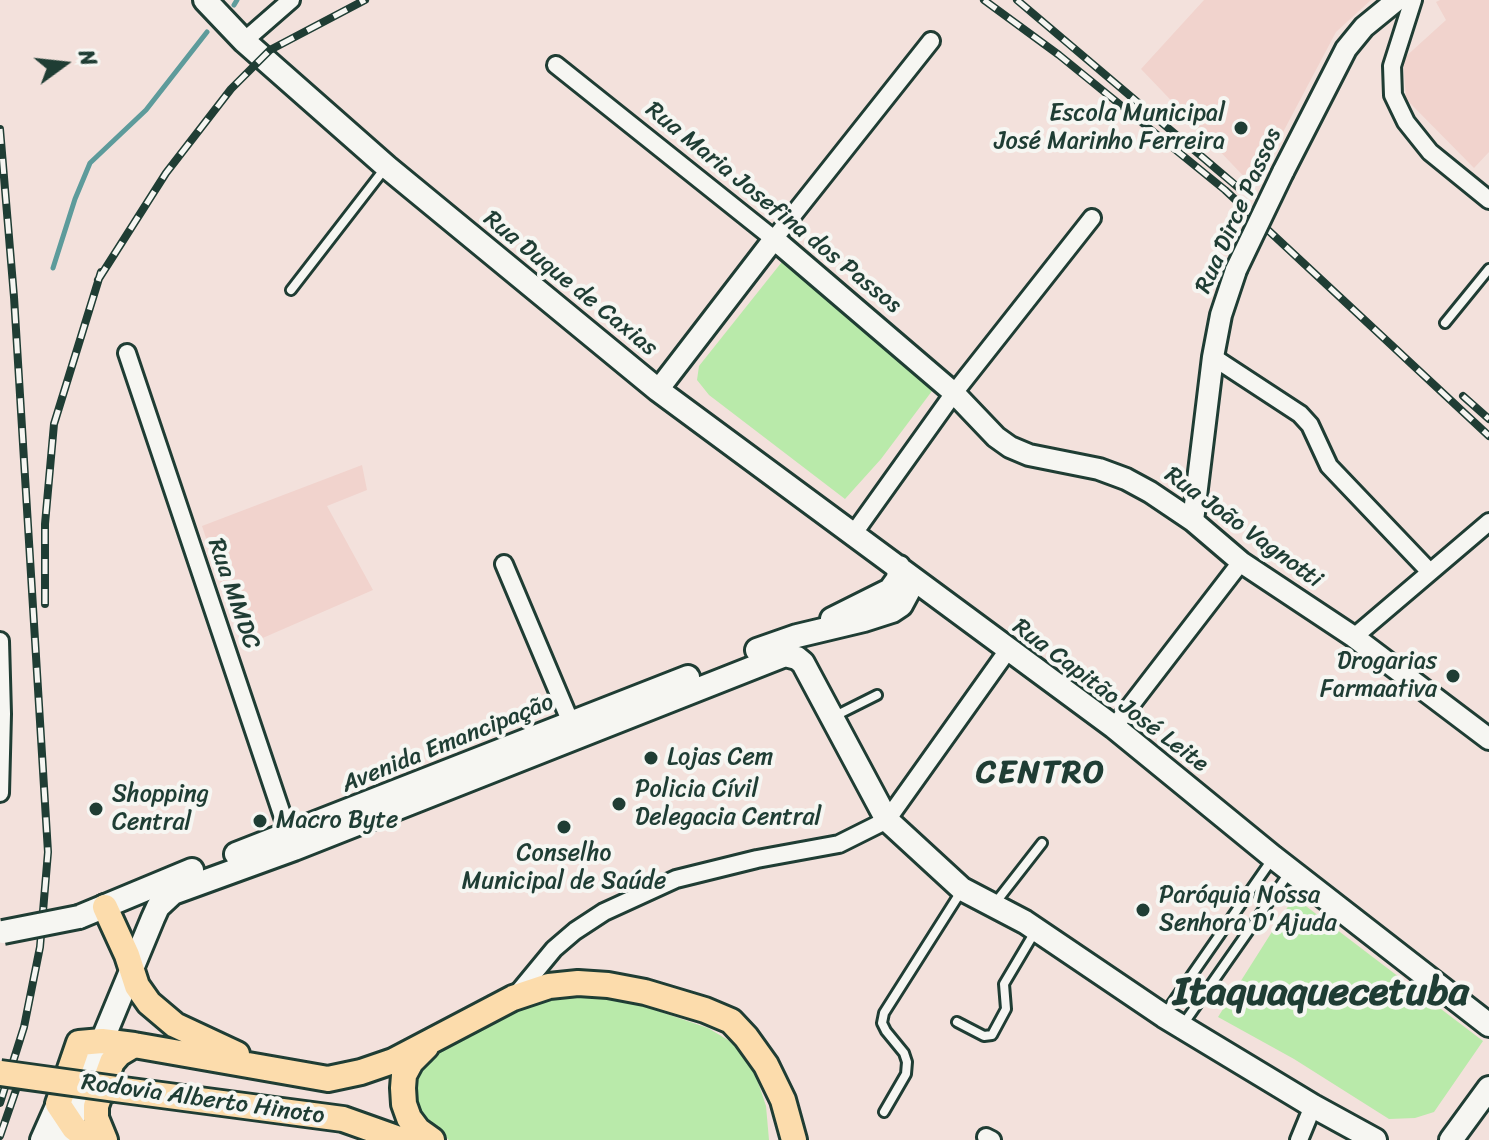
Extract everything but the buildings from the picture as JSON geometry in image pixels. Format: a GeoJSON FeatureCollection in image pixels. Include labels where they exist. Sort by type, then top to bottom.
{"type":"FeatureCollection","features":[{"type":"Feature","properties":{"kind":"main road","name":"Rua Duque de Caxias"},"geometry":{"type":"LineString","coordinates":[[205,0],[244,41],[387,167],[658,390],[937,596]]}},
{"type":"Feature","properties":{"kind":"main road"},"geometry":{"type":"LineString","coordinates":[[899,567],[905,576],[908,592]]}},
{"type":"Feature","properties":{"kind":"main road"},"geometry":{"type":"LineString","coordinates":[[797,636],[890,590],[898,579],[899,567]]}},
{"type":"Feature","properties":{"kind":"main road","name":"Avenida Emancipação"},"geometry":{"type":"LineString","coordinates":[[574,731],[797,636],[892,611],[901,605],[908,592]]}},
{"type":"Feature","properties":{"kind":"main road","name":"Rua Capitão José Leite"},"geometry":{"type":"LineString","coordinates":[[908,592],[937,596],[1114,727],[1487,1025]]}},
{"type":"Feature","properties":{"kind":"main road"},"geometry":{"type":"LineString","coordinates":[[864,620],[811,645],[803,663],[887,820],[962,889],[1036,930],[1173,1021],[1375,1140]]}},
{"type":"Feature","properties":{"kind":"main road","name":"Avenida Emancipação"},"geometry":{"type":"LineString","coordinates":[[131,970],[158,907],[173,893],[186,887],[574,731],[776,657],[791,655],[803,663]]}},
{"type":"Feature","properties":{"kind":"main road","name":"Avenida Emancipação"},"geometry":{"type":"LineString","coordinates":[[1,932],[79,917],[160,882],[292,842]]}},
{"type":"Feature","properties":{"kind":"main road"},"geometry":{"type":"LineString","coordinates":[[105,907],[137,986],[161,1015],[175,1025],[261,1065]]}},
{"type":"Feature","properties":{"kind":"main road"},"geometry":{"type":"LineString","coordinates":[[42,1140],[90,1042],[131,970]]}},
{"type":"Feature","properties":{"kind":"main road","name":"Rodovia Alberto Hinoto"},"geometry":{"type":"LineString","coordinates":[[261,1065],[328,1079],[361,1072],[430,1043],[513,998],[549,986],[578,983],[608,985],[645,992],[731,1021],[766,1065],[783,1100]]}},
{"type":"Feature","properties":{"kind":"main road"},"geometry":{"type":"LineString","coordinates":[[90,1042],[134,1045],[261,1065]]}},
{"type":"Feature","properties":{"kind":"main road"},"geometry":{"type":"LineString","coordinates":[[66,1132],[90,1042]]}},
{"type":"Feature","properties":{"kind":"main road"},"geometry":{"type":"LineString","coordinates":[[430,1043],[411,1062],[404,1075],[403,1088],[409,1118],[418,1130],[432,1140]]}},
{"type":"Feature","properties":{"kind":"main road"},"geometry":{"type":"LineString","coordinates":[[66,1132],[102,1140],[96,1106],[112,1062],[134,1045]]}},
{"type":"Feature","properties":{"kind":"main road"},"geometry":{"type":"LineString","coordinates":[[766,1065],[778,1140]]}},
{"type":"Feature","properties":{"kind":"main road","name":"Rodovia Alberto Hinoto"},"geometry":{"type":"LineString","coordinates":[[0,1073],[328,1117],[373,1128],[402,1140]]}},
{"type":"Feature","properties":{"kind":"main road"},"geometry":{"type":"LineString","coordinates":[[1451,1140],[1489,1088]]}},
{"type":"Feature","properties":{"kind":"main road"},"geometry":{"type":"LineString","coordinates":[[783,1100],[794,1140]]}},
{"type":"Feature","properties":{"kind":"main road"},"geometry":{"type":"LineString","coordinates":[[783,1100],[807,1140]]}},
{"type":"Feature","properties":{"kind":"main road"},"geometry":{"type":"LineString","coordinates":[[58,1104],[66,1132]]}},
{"type":"Feature","properties":{"kind":"street"},"geometry":{"type":"LineString","coordinates":[[244,41],[291,0]]}},
{"type":"Feature","properties":{"kind":"street","name":"Rua Dirce Passos"},"geometry":{"type":"LineString","coordinates":[[1193,521],[1213,357],[1221,315],[1236,270],[1329,77],[1364,27],[1397,0]]}},
{"type":"Feature","properties":{"kind":"street"},"geometry":{"type":"LineString","coordinates":[[1413,0],[1392,66],[1393,95],[1406,122],[1430,152],[1489,200]]}},
{"type":"Feature","properties":{"kind":"street"},"geometry":{"type":"LineString","coordinates":[[658,390],[931,41]]}},
{"type":"Feature","properties":{"kind":"street","name":"Rua Maria Josefina dos Passos"},"geometry":{"type":"LineString","coordinates":[[556,65],[774,239],[954,393]]}},
{"type":"Feature","properties":{"kind":"street"},"geometry":{"type":"LineString","coordinates":[[854,533],[954,393],[1092,218]]}},
{"type":"Feature","properties":{"kind":"street","name":"Rua MMDC"},"geometry":{"type":"LineString","coordinates":[[127,353],[292,842]]}},
{"type":"Feature","properties":{"kind":"street"},"geometry":{"type":"LineString","coordinates":[[1213,357],[1300,414],[1310,425],[1329,466],[1430,572]]}},
{"type":"Feature","properties":{"kind":"street","name":"Rua João Vagnotti"},"geometry":{"type":"LineString","coordinates":[[954,393],[996,437],[1010,447],[1029,455],[1099,469],[1126,479],[1193,521],[1241,562],[1354,637],[1489,739]]}},
{"type":"Feature","properties":{"kind":"street"},"geometry":{"type":"LineString","coordinates":[[1354,637],[1489,522]]}},
{"type":"Feature","properties":{"kind":"street"},"geometry":{"type":"LineString","coordinates":[[1114,727],[1241,562]]}},
{"type":"Feature","properties":{"kind":"street"},"geometry":{"type":"LineString","coordinates":[[504,564],[574,731]]}},
{"type":"Feature","properties":{"kind":"street"},"geometry":{"type":"LineString","coordinates":[[0,641],[0,793]]}},
{"type":"Feature","properties":{"kind":"street"},"geometry":{"type":"LineString","coordinates":[[513,998],[554,949],[604,912],[676,879],[757,859],[839,844],[887,820],[1008,650]]}},
{"type":"Feature","properties":{"kind":"street"},"geometry":{"type":"LineString","coordinates":[[1299,1140],[1313,1106]]}},
{"type":"Feature","properties":{"kind":"lane"},"geometry":{"type":"LineString","coordinates":[[291,290],[387,167]]}},
{"type":"Feature","properties":{"kind":"lane"},"geometry":{"type":"LineString","coordinates":[[1445,323],[1489,269]]}},
{"type":"Feature","properties":{"kind":"lane"},"geometry":{"type":"LineString","coordinates":[[831,718],[877,695]]}},
{"type":"Feature","properties":{"kind":"lane"},"geometry":{"type":"LineString","coordinates":[[993,905],[1042,843]]}},
{"type":"Feature","properties":{"kind":"lane"},"geometry":{"type":"LineString","coordinates":[[1173,1021],[1282,864]]}},
{"type":"Feature","properties":{"kind":"lane"},"geometry":{"type":"LineString","coordinates":[[1173,1021],[1282,864]]}},
{"type":"Feature","properties":{"kind":"lane"},"geometry":{"type":"LineString","coordinates":[[884,1112],[906,1074],[907,1062],[882,1023],[884,1013],[962,889]]}},
{"type":"Feature","properties":{"kind":"lane"},"geometry":{"type":"LineString","coordinates":[[957,1022],[984,1036],[992,1035],[1006,1009],[1004,984],[1036,930]]}},
{"type":"Feature","properties":{"kind":"shaded area","name":"Escola Municipal José Marinho Ferreira"},"geometry":{"type":"Polygon","coordinates":[[[1204,0],[1371,0],[1336,32],[1254,187],[1141,69],[1204,0]]]}},
{"type":"Feature","properties":{"kind":"shaded area"},"geometry":{"type":"Polygon","coordinates":[[[1489,0],[1489,152],[1474,168],[1406,99],[1403,59],[1446,20],[1436,2],[1489,0]]]}},
{"type":"Feature","properties":{"kind":"shaded area"},"geometry":{"type":"Polygon","coordinates":[[[362,465],[367,490],[327,506],[373,590],[242,647],[202,526],[362,465]]]}},
{"type":"Feature","properties":{"kind":"green space"},"geometry":{"type":"Polygon","coordinates":[[[785,258],[935,387],[881,459],[845,499],[709,395],[697,380],[699,366],[785,258]]]}},
{"type":"Feature","properties":{"kind":"green space"},"geometry":{"type":"Polygon","coordinates":[[[1294,897],[1483,1041],[1434,1112],[1415,1118],[1389,1119],[1294,1059],[1218,1017],[1294,897]]]}},
{"type":"Feature","properties":{"kind":"green space"},"geometry":{"type":"Polygon","coordinates":[[[596,994],[708,1028],[728,1040],[754,1070],[766,1106],[769,1140],[449,1140],[421,1117],[416,1076],[433,1050],[525,998],[596,994]]]}},
{"type":"Feature","properties":{"kind":"waterway"},"geometry":{"type":"LineString","coordinates":[[234,5],[237,0]]}},
{"type":"Feature","properties":{"kind":"waterway"},"geometry":{"type":"LineString","coordinates":[[53,268],[90,163],[146,110],[207,32]]}},
{"type":"Feature","properties":{"kind":"railway"},"geometry":{"type":"LineString","coordinates":[[98,280],[166,173],[231,89],[270,50],[365,0]]}},
{"type":"Feature","properties":{"kind":"railway"},"geometry":{"type":"LineString","coordinates":[[984,0],[1059,55],[1225,190],[1489,436]]}},
{"type":"Feature","properties":{"kind":"railway"},"geometry":{"type":"LineString","coordinates":[[1017,0],[1240,189]]}},
{"type":"Feature","properties":{"kind":"railway"},"geometry":{"type":"LineString","coordinates":[[0,129],[14,297],[48,852],[40,947],[24,1027],[0,1103]]}},
{"type":"Feature","properties":{"kind":"railway"},"geometry":{"type":"LineString","coordinates":[[45,604],[45,524],[54,424],[101,272]]}},
{"type":"Feature","properties":{"kind":"railway"},"geometry":{"type":"LineString","coordinates":[[1463,396],[1489,419]]}},
{"type":"Feature","properties":{"kind":"railway"},"geometry":{"type":"LineString","coordinates":[[0,1136],[17,1087]]}},
{"type":"Feature","properties":{"kind":"place","name":"Escola Municipal José Marinho Ferreira"},"geometry":{"type":"Point","coordinates":[1241,128]}},
{"type":"Feature","properties":{"kind":"place","name":"Drogarias Farmaativa"},"geometry":{"type":"Point","coordinates":[1453,676]}},
{"type":"Feature","properties":{"kind":"place","name":"Lojas Cem"},"geometry":{"type":"Point","coordinates":[651,758]}},
{"type":"Feature","properties":{"kind":"place","name":"Policia Cívil Delegacia Central"},"geometry":{"type":"Point","coordinates":[619,804]}},
{"type":"Feature","properties":{"kind":"place","name":"Shopping Central"},"geometry":{"type":"Point","coordinates":[96,809]}},
{"type":"Feature","properties":{"kind":"place","name":"Macro Byte"},"geometry":{"type":"Point","coordinates":[260,821]}},
{"type":"Feature","properties":{"kind":"place","name":"Conselho Municipal de Saúde"},"geometry":{"type":"Point","coordinates":[564,827]}},
{"type":"Feature","properties":{"kind":"place","name":"Paróquia Nossa Senhora D'Ajuda"},"geometry":{"type":"Point","coordinates":[1143,910]}},
{"type":"Feature","properties":{"kind":"district","name":"CENTRO"},"geometry":{"type":"Point","coordinates":[1041,774]}},
{"type":"Feature","properties":{"kind":"district","name":"Itaquaquecetuba"},"geometry":{"type":"Point","coordinates":[1321,994]}}]}
